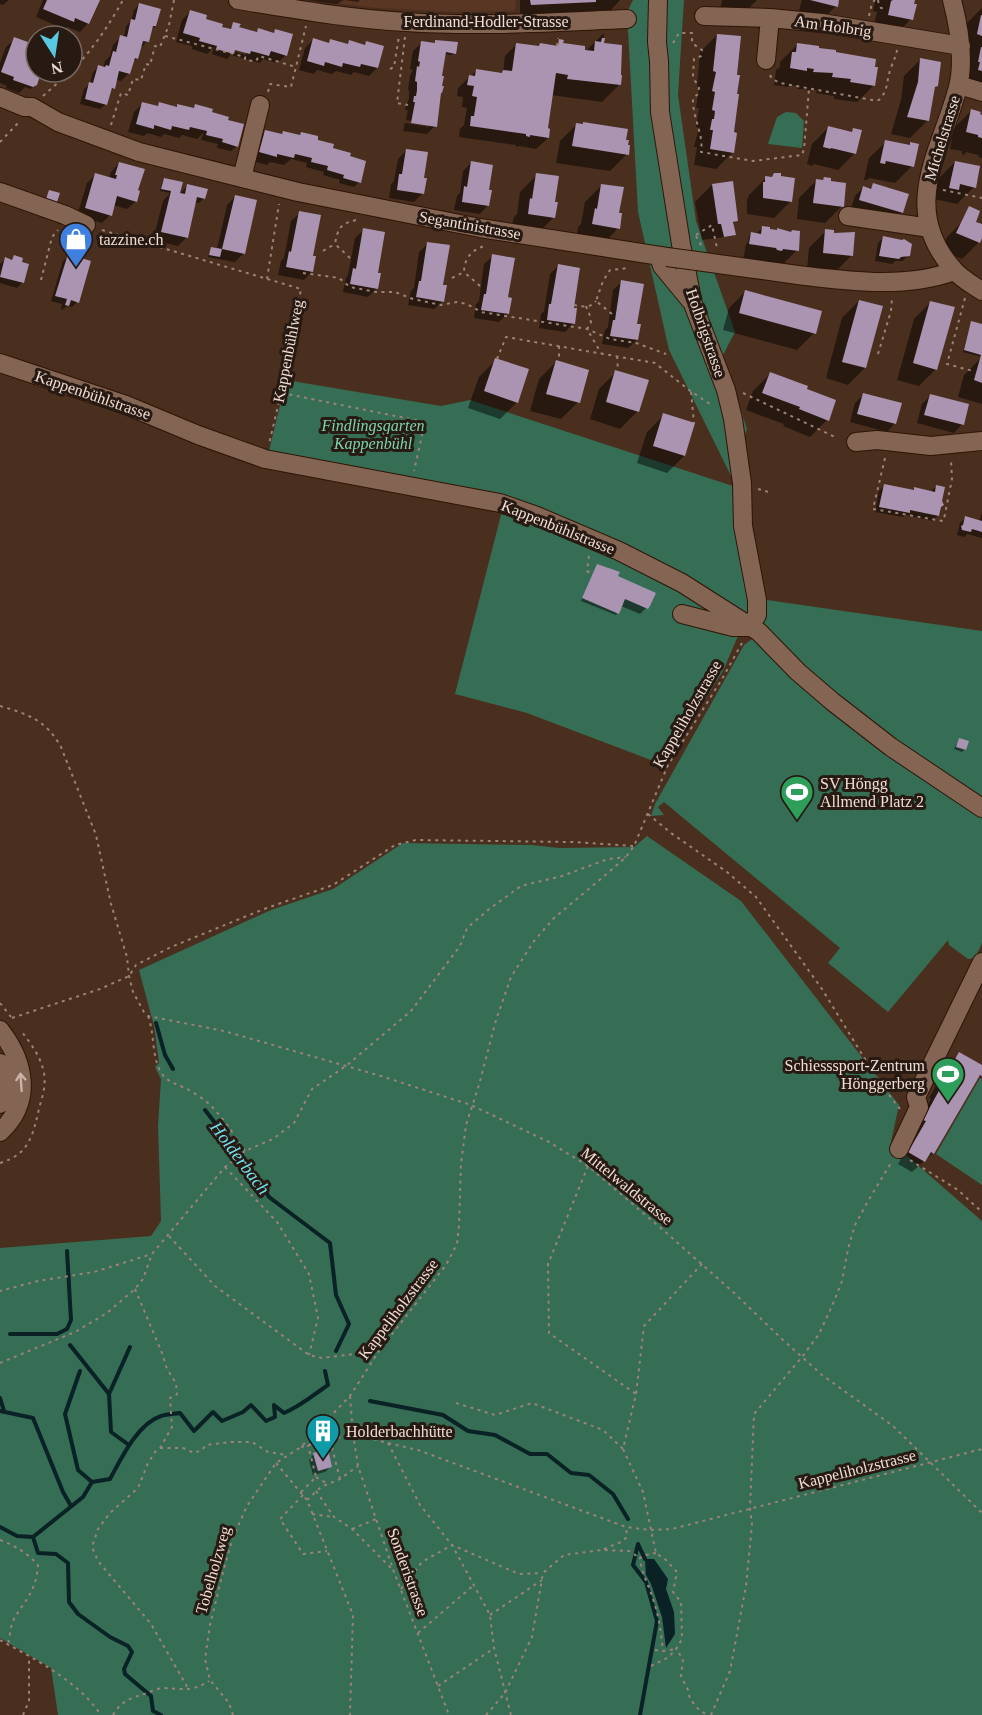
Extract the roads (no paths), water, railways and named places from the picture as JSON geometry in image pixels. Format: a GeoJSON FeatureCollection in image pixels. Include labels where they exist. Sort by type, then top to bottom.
{"type":"FeatureCollection","features":[{"type":"Feature","properties":{"kind":"street","name":"Ferdinand-Hodler-Strasse"},"geometry":{"type":"LineString","coordinates":[[238,0],[315,13],[405,22],[459,24],[627,19]]}},
{"type":"Feature","properties":{"kind":"street","name":"Holbrigstrasse"},"geometry":{"type":"LineString","coordinates":[[658,0],[660,112],[693,304],[726,390],[733,419],[740,466],[743,526],[757,600],[757,615],[750,627]]}},
{"type":"Feature","properties":{"kind":"street","name":"Michelstrasse"},"geometry":{"type":"LineString","coordinates":[[952,0],[961,46],[959,85],[927,186],[926,210],[930,228],[940,251],[954,271],[978,292]]}},
{"type":"Feature","properties":{"kind":"street","name":"Am Holbrig"},"geometry":{"type":"LineString","coordinates":[[704,16],[770,18],[822,23],[961,46]]}},
{"type":"Feature","properties":{"kind":"street"},"geometry":{"type":"LineString","coordinates":[[768,67],[770,18]]}},
{"type":"Feature","properties":{"kind":"street"},"geometry":{"type":"LineString","coordinates":[[959,85],[982,92]]}},
{"type":"Feature","properties":{"kind":"street","name":"Segantinistrasse"},"geometry":{"type":"LineString","coordinates":[[0,97],[28,107],[58,122],[139,152],[298,192],[427,218],[544,239],[663,256],[699,254],[837,280],[886,282],[935,278],[954,271]]}},
{"type":"Feature","properties":{"kind":"street"},"geometry":{"type":"LineString","coordinates":[[242,178],[260,105]]}},
{"type":"Feature","properties":{"kind":"street"},"geometry":{"type":"LineString","coordinates":[[0,192],[65,215],[86,225]]}},
{"type":"Feature","properties":{"kind":"street"},"geometry":{"type":"LineString","coordinates":[[848,216],[930,228]]}},
{"type":"Feature","properties":{"kind":"street"},"geometry":{"type":"LineString","coordinates":[[663,256],[662,266],[693,304]]}},
{"type":"Feature","properties":{"kind":"street","name":"Kappenbühlstrasse"},"geometry":{"type":"LineString","coordinates":[[0,363],[126,405],[198,435],[265,459],[500,503],[619,551],[682,583],[759,632],[798,672],[841,708],[891,747],[982,808]]}},
{"type":"Feature","properties":{"kind":"street"},"geometry":{"type":"LineString","coordinates":[[856,442],[877,440],[931,446],[982,441]]}},
{"type":"Feature","properties":{"kind":"street"},"geometry":{"type":"LineString","coordinates":[[682,614],[733,627],[750,627]]}},
{"type":"Feature","properties":{"kind":"street"},"geometry":{"type":"LineString","coordinates":[[899,1150],[919,1107],[916,1098],[982,962]]}},
{"type":"Feature","properties":{"kind":"street"},"geometry":{"type":"LineString","coordinates":[[0,1030],[18,1060],[22,1089],[20,1103],[13,1117],[0,1132]]}},
{"type":"Feature","properties":{"kind":"street"},"geometry":{"type":"LineString","coordinates":[[0,1063],[5,1081],[0,1104]]}},
{"type":"Feature","properties":{"kind":"water"},"geometry":{"type":"Polygon","coordinates":[[[645,1559],[654,1559],[668,1579],[666,1589],[674,1612],[675,1634],[666,1648],[662,1617],[646,1575],[645,1559]]]}},
{"type":"Feature","properties":{"kind":"waterway","name":"Holderbach"},"geometry":{"type":"LineString","coordinates":[[156,1023],[165,1055],[173,1069]]}},
{"type":"Feature","properties":{"kind":"waterway","name":"Holderbach"},"geometry":{"type":"LineString","coordinates":[[205,1110],[250,1168],[269,1197],[330,1243],[336,1295],[349,1324],[336,1351]]}},
{"type":"Feature","properties":{"kind":"waterway"},"geometry":{"type":"LineString","coordinates":[[10,1334],[57,1334],[67,1329],[71,1320],[67,1251]]}},
{"type":"Feature","properties":{"kind":"waterway"},"geometry":{"type":"LineString","coordinates":[[70,1345],[109,1394],[111,1432],[129,1445]]}},
{"type":"Feature","properties":{"kind":"waterway"},"geometry":{"type":"LineString","coordinates":[[109,1394],[130,1347]]}},
{"type":"Feature","properties":{"kind":"waterway"},"geometry":{"type":"LineString","coordinates":[[80,1371],[65,1414],[78,1470],[92,1482]]}},
{"type":"Feature","properties":{"kind":"waterway","name":"Holderbach"},"geometry":{"type":"LineString","coordinates":[[161,1715],[153,1711],[151,1696],[125,1674],[124,1669],[132,1652],[128,1646],[110,1637],[78,1614],[69,1602],[68,1563],[56,1554],[38,1553],[33,1537],[83,1497],[92,1482],[110,1479],[137,1434],[152,1420],[163,1415],[180,1413],[194,1431],[213,1412],[222,1421],[243,1412],[251,1405],[266,1421],[275,1417],[274,1405],[284,1413],[328,1385],[325,1371]]}},
{"type":"Feature","properties":{"kind":"waterway"},"geometry":{"type":"LineString","coordinates":[[0,1398],[4,1411]]}},
{"type":"Feature","properties":{"kind":"waterway"},"geometry":{"type":"LineString","coordinates":[[370,1401],[443,1415],[468,1431],[495,1435],[530,1454],[547,1454],[571,1473],[589,1475],[613,1494],[628,1519]]}},
{"type":"Feature","properties":{"kind":"waterway"},"geometry":{"type":"LineString","coordinates":[[0,1411],[33,1418],[71,1506]]}},
{"type":"Feature","properties":{"kind":"waterway"},"geometry":{"type":"LineString","coordinates":[[0,1527],[17,1536],[33,1537]]}},
{"type":"Feature","properties":{"kind":"waterway"},"geometry":{"type":"LineString","coordinates":[[638,1544],[633,1565],[646,1582],[657,1621],[640,1715]]}},
{"type":"Feature","properties":{"kind":"waterway"},"geometry":{"type":"LineString","coordinates":[[638,1544],[645,1559]]}},
{"type":"Feature","properties":{"kind":"place","name":"tazzine.ch"},"geometry":{"type":"Point","coordinates":[76,268]}},
{"type":"Feature","properties":{"kind":"place","name":"SV Höngg Allmend Platz 2"},"geometry":{"type":"Point","coordinates":[797,821]}},
{"type":"Feature","properties":{"kind":"place","name":"Schiesssport-Zentrum Hönggerberg"},"geometry":{"type":"Point","coordinates":[948,1103]}},
{"type":"Feature","properties":{"kind":"place","name":"Holderbachhütte"},"geometry":{"type":"Point","coordinates":[323,1460]}},
{"type":"Feature","properties":{"kind":"park label","name":"Findlingsgarten Kappenbühl"},"geometry":{"type":"Point","coordinates":[373,434]}}]}
